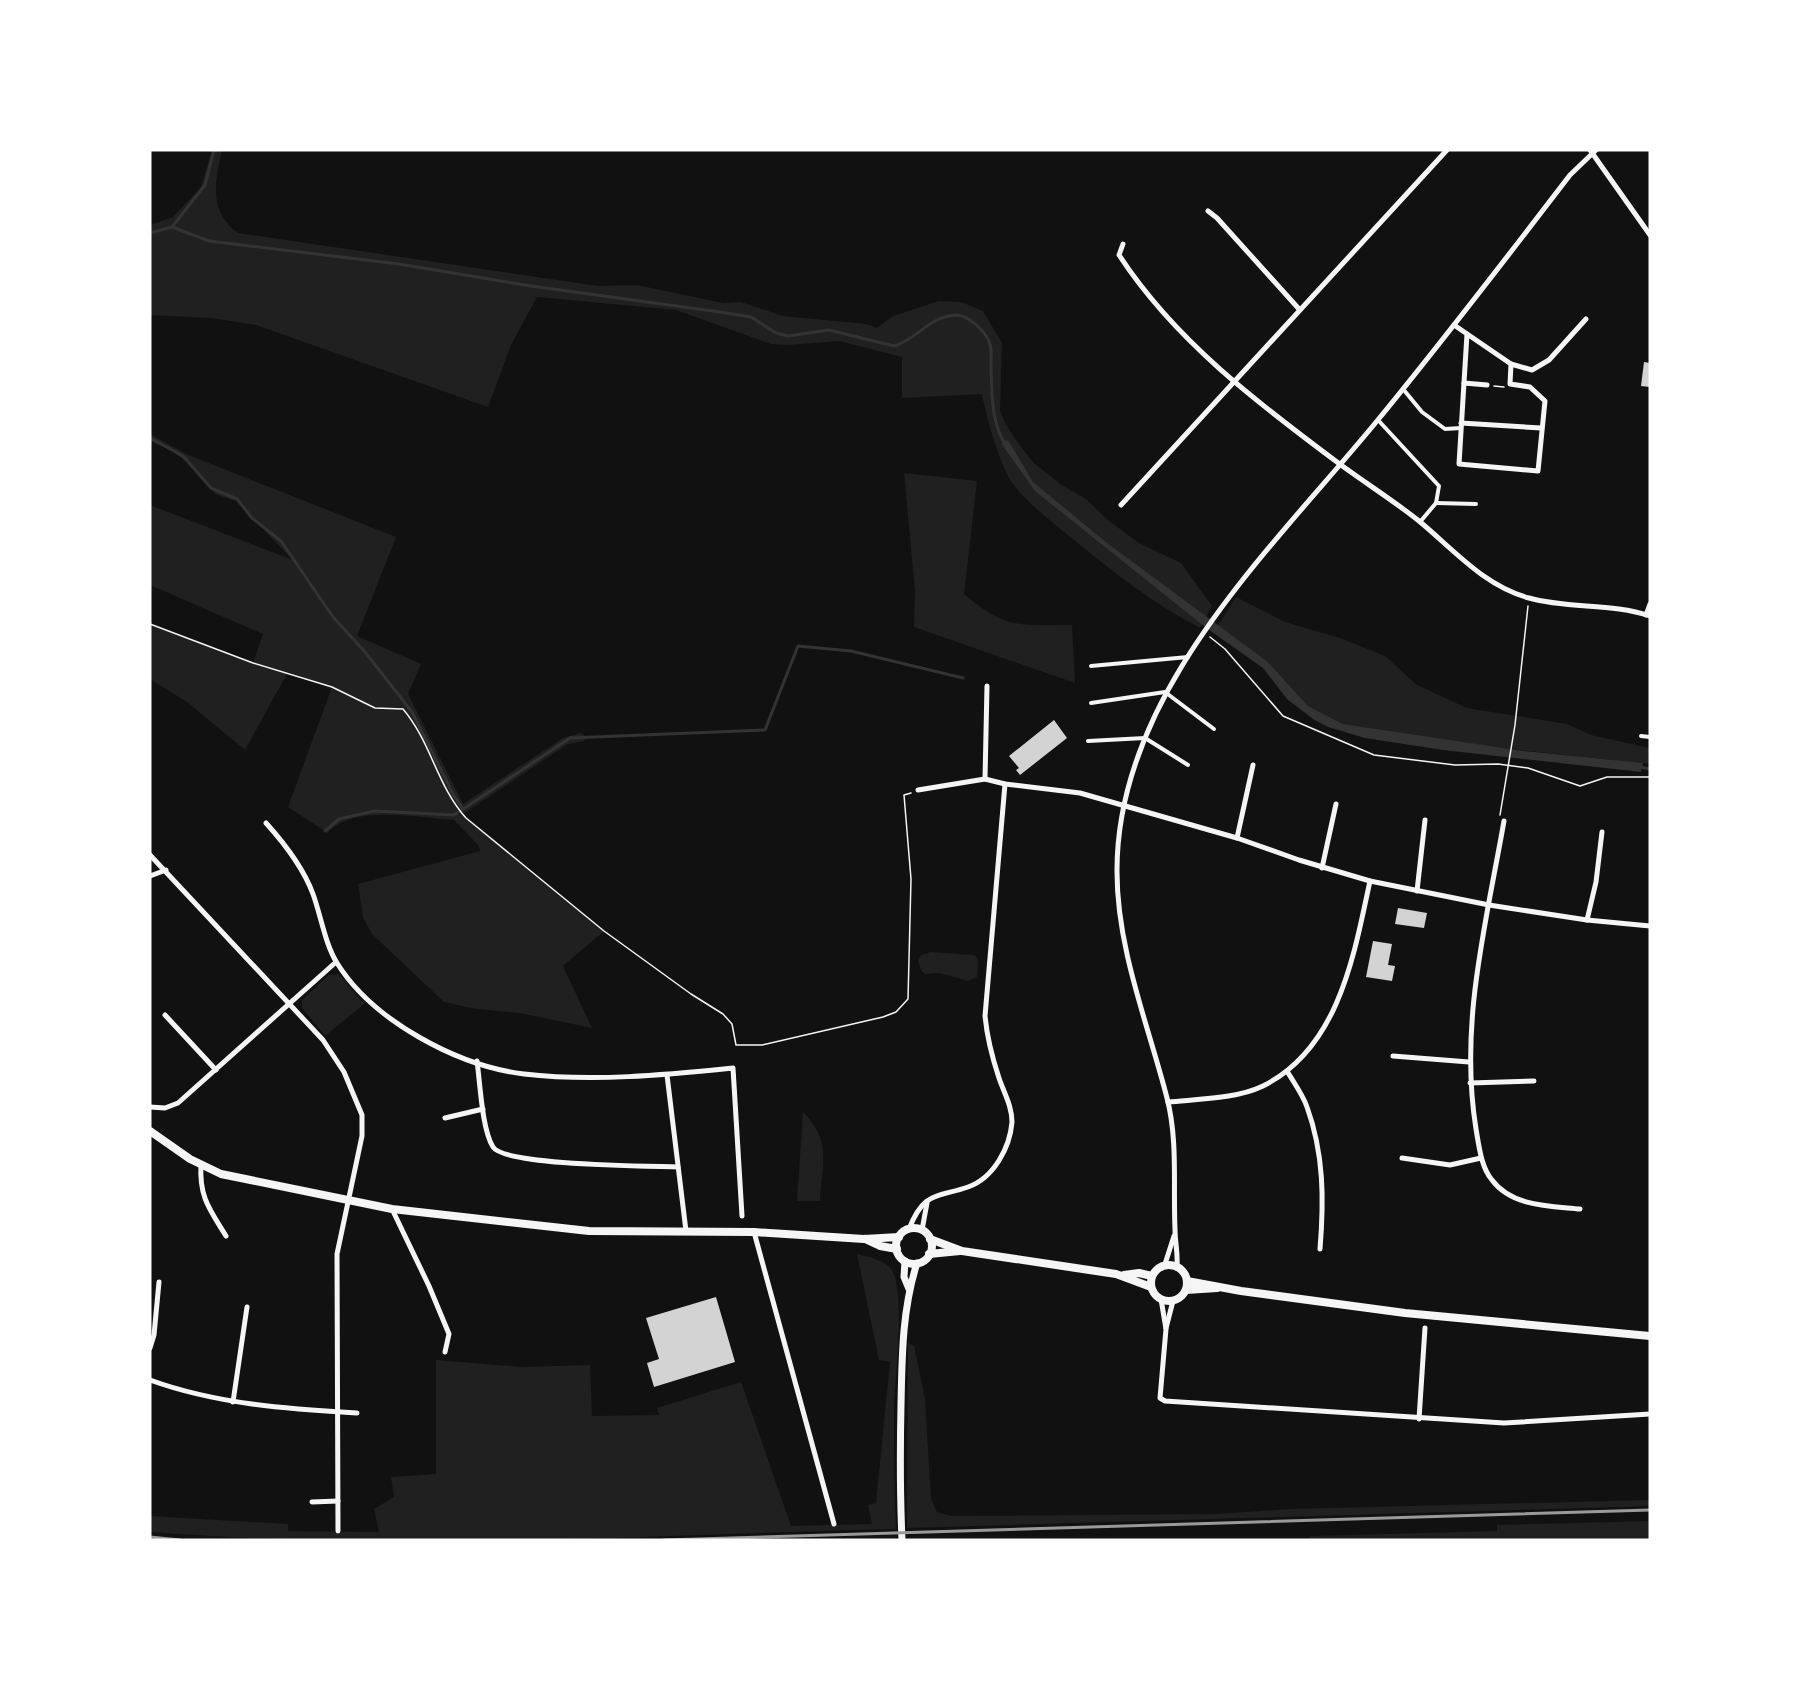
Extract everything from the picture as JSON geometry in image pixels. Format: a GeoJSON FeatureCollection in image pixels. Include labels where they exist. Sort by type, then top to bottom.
{"type":"FeatureCollection","features":[{"type":"Feature","properties":{"kind":"main road"},"geometry":{"type":"LineString","coordinates":[[150,1131],[201,1165],[252,1182],[392,1209],[590,1231],[754,1232],[864,1239],[899,1237],[909,1229],[922,1230],[930,1239],[962,1251],[1123,1275],[1151,1287],[1161,1299],[1173,1300],[1182,1296],[1187,1285],[1184,1271],[1177,1266],[1165,1264],[1152,1276],[1151,1287]]}},
{"type":"Feature","properties":{"kind":"main road"},"geometry":{"type":"LineString","coordinates":[[897,1250],[899,1237]]}},
{"type":"Feature","properties":{"kind":"main road"},"geometry":{"type":"LineString","coordinates":[[864,1239],[897,1250],[905,1261],[917,1263],[929,1254],[962,1251]]}},
{"type":"Feature","properties":{"kind":"main road"},"geometry":{"type":"LineString","coordinates":[[929,1254],[930,1239]]}},
{"type":"Feature","properties":{"kind":"main road"},"geometry":{"type":"LineString","coordinates":[[1123,1275],[1140,1273],[1152,1276]]}},
{"type":"Feature","properties":{"kind":"main road"},"geometry":{"type":"LineString","coordinates":[[1187,1285],[1405,1313],[1650,1336]]}},
{"type":"Feature","properties":{"kind":"street"},"geometry":{"type":"LineString","coordinates":[[1121,505],[1447,150]]}},
{"type":"Feature","properties":{"kind":"street"},"geometry":{"type":"LineString","coordinates":[[1177,1266],[1175,1176],[1168,1102],[1120,914],[1117,872],[1125,804],[1144,738],[1165,692],[1204,633],[1262,556],[1378,420],[1570,175],[1593,151],[1650,235]]}},
{"type":"Feature","properties":{"kind":"street"},"geometry":{"type":"LineString","coordinates":[[1208,211],[1218,218],[1299,309]]}},
{"type":"Feature","properties":{"kind":"street"},"geometry":{"type":"LineString","coordinates":[[1123,244],[1119,255],[1142,290],[1167,319],[1233,381],[1341,465],[1420,522],[1470,568],[1528,598],[1648,615],[1650,604]]}},
{"type":"Feature","properties":{"kind":"street"},"geometry":{"type":"LineString","coordinates":[[1454,325],[1511,363],[1532,370],[1542,366],[1586,319]]}},
{"type":"Feature","properties":{"kind":"street"},"geometry":{"type":"LineString","coordinates":[[1467,333],[1459,464],[1538,471],[1545,401],[1530,387],[1510,384],[1511,363]]}},
{"type":"Feature","properties":{"kind":"street"},"geometry":{"type":"LineString","coordinates":[[1464,383],[1487,385]]}},
{"type":"Feature","properties":{"kind":"street"},"geometry":{"type":"LineString","coordinates":[[1403,389],[1422,412],[1445,429],[1461,426],[1541,428]]}},
{"type":"Feature","properties":{"kind":"street"},"geometry":{"type":"LineString","coordinates":[[1378,420],[1439,486],[1436,502],[1420,522]]}},
{"type":"Feature","properties":{"kind":"street"},"geometry":{"type":"LineString","coordinates":[[1436,502],[1476,504]]}},
{"type":"Feature","properties":{"kind":"street"},"geometry":{"type":"LineString","coordinates":[[1091,666],[1188,657]]}},
{"type":"Feature","properties":{"kind":"street"},"geometry":{"type":"LineString","coordinates":[[985,779],[987,686]]}},
{"type":"Feature","properties":{"kind":"street"},"geometry":{"type":"LineString","coordinates":[[1091,703],[1165,692],[1214,729]]}},
{"type":"Feature","properties":{"kind":"street"},"geometry":{"type":"LineString","coordinates":[[1641,736],[1650,737]]}},
{"type":"Feature","properties":{"kind":"street"},"geometry":{"type":"LineString","coordinates":[[1088,741],[1144,738],[1188,765]]}},
{"type":"Feature","properties":{"kind":"street"},"geometry":{"type":"LineString","coordinates":[[1237,838],[1253,765]]}},
{"type":"Feature","properties":{"kind":"street"},"geometry":{"type":"LineString","coordinates":[[918,790],[985,779],[1005,784],[1080,793],[1125,804],[1237,838],[1370,882],[1489,905],[1587,920],[1650,926]]}},
{"type":"Feature","properties":{"kind":"street"},"geometry":{"type":"LineString","coordinates":[[909,1229],[915,1214],[936,1195],[968,1187],[983,1178],[1003,1155],[1008,1143],[1012,1121],[1009,1101],[987,1038],[985,1016],[1005,784]]}},
{"type":"Feature","properties":{"kind":"street"},"geometry":{"type":"LineString","coordinates":[[1322,868],[1336,804]]}},
{"type":"Feature","properties":{"kind":"street"},"geometry":{"type":"LineString","coordinates":[[1417,891],[1425,820]]}},
{"type":"Feature","properties":{"kind":"street"},"geometry":{"type":"LineString","coordinates":[[1504,821],[1474,985],[1469,1062],[1481,1158],[1491,1180],[1524,1203],[1580,1209]]}},
{"type":"Feature","properties":{"kind":"street"},"geometry":{"type":"LineString","coordinates":[[266,823],[290,850],[312,891],[336,962],[355,985],[397,1025],[434,1046],[521,1074],[567,1078],[667,1075],[733,1068],[742,1216]]}},
{"type":"Feature","properties":{"kind":"street"},"geometry":{"type":"LineString","coordinates":[[1587,920],[1596,882],[1602,832]]}},
{"type":"Feature","properties":{"kind":"street"},"geometry":{"type":"LineString","coordinates":[[150,855],[290,1004],[333,1054],[355,1093],[362,1115],[362,1136],[337,1254],[338,1531]]}},
{"type":"Feature","properties":{"kind":"street"},"geometry":{"type":"LineString","coordinates":[[150,876],[166,870]]}},
{"type":"Feature","properties":{"kind":"street"},"geometry":{"type":"LineString","coordinates":[[1168,1102],[1253,1089],[1287,1071],[1317,1036],[1337,1004],[1351,969],[1370,882]]}},
{"type":"Feature","properties":{"kind":"street"},"geometry":{"type":"LineString","coordinates":[[150,1107],[165,1107],[178,1103],[336,962]]}},
{"type":"Feature","properties":{"kind":"street"},"geometry":{"type":"LineString","coordinates":[[165,1015],[216,1070]]}},
{"type":"Feature","properties":{"kind":"street"},"geometry":{"type":"LineString","coordinates":[[1393,1056],[1469,1062]]}},
{"type":"Feature","properties":{"kind":"street"},"geometry":{"type":"LineString","coordinates":[[477,1061],[483,1109],[493,1147],[503,1156],[562,1163],[678,1167]]}},
{"type":"Feature","properties":{"kind":"street"},"geometry":{"type":"LineString","coordinates":[[1287,1071],[1307,1105],[1318,1144],[1323,1187],[1320,1249]]}},
{"type":"Feature","properties":{"kind":"street"},"geometry":{"type":"LineString","coordinates":[[667,1075],[686,1231]]}},
{"type":"Feature","properties":{"kind":"street"},"geometry":{"type":"LineString","coordinates":[[1470,1083],[1534,1081]]}},
{"type":"Feature","properties":{"kind":"street"},"geometry":{"type":"LineString","coordinates":[[445,1118],[483,1109]]}},
{"type":"Feature","properties":{"kind":"street"},"geometry":{"type":"LineString","coordinates":[[1402,1158],[1450,1165],[1481,1158]]}},
{"type":"Feature","properties":{"kind":"street"},"geometry":{"type":"LineString","coordinates":[[201,1165],[200,1188],[203,1198],[226,1236]]}},
{"type":"Feature","properties":{"kind":"street"},"geometry":{"type":"LineString","coordinates":[[922,1230],[927,1203]]}},
{"type":"Feature","properties":{"kind":"street"},"geometry":{"type":"LineString","coordinates":[[392,1209],[449,1334],[445,1352]]}},
{"type":"Feature","properties":{"kind":"street"},"geometry":{"type":"LineString","coordinates":[[754,1232],[834,1524]]}},
{"type":"Feature","properties":{"kind":"street"},"geometry":{"type":"LineString","coordinates":[[1165,1264],[1175,1232]]}},
{"type":"Feature","properties":{"kind":"street"},"geometry":{"type":"LineString","coordinates":[[905,1261],[904,1277],[909,1289]]}},
{"type":"Feature","properties":{"kind":"street"},"geometry":{"type":"LineString","coordinates":[[902,1540],[900,1494],[902,1339],[909,1289],[917,1263]]}},
{"type":"Feature","properties":{"kind":"street"},"geometry":{"type":"LineString","coordinates":[[150,1348],[155,1326],[159,1282]]}},
{"type":"Feature","properties":{"kind":"street"},"geometry":{"type":"LineString","coordinates":[[1161,1299],[1166,1329]]}},
{"type":"Feature","properties":{"kind":"street"},"geometry":{"type":"LineString","coordinates":[[1173,1300],[1166,1329],[1160,1398],[1165,1401],[1504,1423],[1650,1414]]}},
{"type":"Feature","properties":{"kind":"street"},"geometry":{"type":"LineString","coordinates":[[233,1402],[247,1307]]}},
{"type":"Feature","properties":{"kind":"street"},"geometry":{"type":"LineString","coordinates":[[1419,1419],[1425,1328]]}},
{"type":"Feature","properties":{"kind":"street"},"geometry":{"type":"LineString","coordinates":[[150,1380],[185,1393],[233,1402],[357,1413]]}},
{"type":"Feature","properties":{"kind":"street"},"geometry":{"type":"LineString","coordinates":[[312,1502],[338,1501]]}},
{"type":"Feature","properties":{"kind":"path"},"geometry":{"type":"LineString","coordinates":[[1487,385],[1505,387],[1510,384]]}},
{"type":"Feature","properties":{"kind":"path"},"geometry":{"type":"LineString","coordinates":[[1504,821],[1500,816],[1515,725],[1528,598]]}},
{"type":"Feature","properties":{"kind":"path"},"geometry":{"type":"LineString","coordinates":[[150,624],[253,663],[332,687],[375,708],[403,709],[416,724],[450,800],[466,818],[604,931],[691,994],[723,1014],[732,1024],[736,1045],[762,1045],[883,1017],[896,1012],[908,999],[911,879],[904,795]]}},
{"type":"Feature","properties":{"kind":"path"},"geometry":{"type":"LineString","coordinates":[[1204,633],[1219,644],[1283,716],[1374,756],[1414,761],[1528,768],[1580,786],[1607,777],[1650,777]]}},
{"type":"Feature","properties":{"kind":"shaded area"},"geometry":{"type":"Polygon","coordinates":[[[212,150],[222,150],[216,184],[218,205],[228,224],[238,233],[598,286],[637,285],[723,303],[741,302],[783,316],[866,324],[877,328],[893,316],[939,301],[961,302],[983,311],[1002,343],[1000,410],[1005,423],[1020,446],[1034,463],[1060,484],[1086,499],[1109,521],[1139,543],[1181,563],[1212,606],[1200,628],[1146,595],[1080,545],[1036,508],[1011,481],[994,439],[982,394],[902,398],[902,357],[839,341],[771,344],[676,310],[537,297],[511,345],[488,407],[256,325],[211,318],[150,315],[150,225],[173,217],[201,187],[212,150]]]}},
{"type":"Feature","properties":{"kind":"shaded area"},"geometry":{"type":"Polygon","coordinates":[[[150,434],[186,454],[396,537],[357,636],[421,664],[408,694],[463,804],[563,738],[581,733],[586,737],[584,741],[568,744],[463,814],[604,931],[563,966],[592,1028],[520,1013],[476,1009],[444,1002],[372,934],[363,917],[358,884],[480,851],[479,846],[454,820],[387,815],[369,816],[353,818],[339,824],[328,833],[288,807],[332,687],[288,672],[245,750],[187,702],[150,679],[150,624],[253,663],[263,634],[150,585],[150,505],[293,560],[236,501],[215,494],[186,461],[169,449],[150,441],[150,434]]]}},
{"type":"Feature","properties":{"kind":"shaded area"},"geometry":{"type":"Polygon","coordinates":[[[1008,440],[1033,482],[1107,543],[1268,662],[1308,706],[1343,724],[1523,751],[1643,763],[1641,772],[1443,750],[1365,738],[1328,727],[1313,719],[1287,699],[1263,668],[1205,627],[1035,491],[1001,443],[1008,440]]]}},
{"type":"Feature","properties":{"kind":"shaded area"},"geometry":{"type":"Polygon","coordinates":[[[904,473],[977,481],[964,594],[1003,620],[1026,625],[1072,625],[1075,683],[914,627],[915,591],[904,473]]]}},
{"type":"Feature","properties":{"kind":"shaded area"},"geometry":{"type":"Polygon","coordinates":[[[1236,597],[1285,622],[1340,638],[1385,656],[1417,685],[1467,708],[1567,724],[1591,735],[1650,748],[1650,764],[1492,747],[1343,724],[1308,706],[1268,662],[1217,627],[1236,597]]]}},
{"type":"Feature","properties":{"kind":"shaded area"},"geometry":{"type":"Polygon","coordinates":[[[931,952],[975,955],[978,961],[977,977],[968,981],[940,973],[925,974],[918,961],[921,955],[931,952]]]}},
{"type":"Feature","properties":{"kind":"shaded area"},"geometry":{"type":"Polygon","coordinates":[[[339,974],[364,1004],[325,1036],[302,1008],[302,1000],[329,975],[339,974]]]}},
{"type":"Feature","properties":{"kind":"shaded area"},"geometry":{"type":"Polygon","coordinates":[[[803,1112],[812,1123],[822,1143],[820,1201],[797,1201],[803,1112]]]}},
{"type":"Feature","properties":{"kind":"shaded area"},"geometry":{"type":"Polygon","coordinates":[[[857,1254],[887,1265],[893,1272],[897,1284],[899,1318],[894,1410],[896,1529],[616,1538],[429,1541],[243,1538],[150,1532],[150,1516],[288,1524],[288,1531],[379,1532],[374,1509],[394,1497],[391,1477],[436,1474],[436,1360],[521,1367],[590,1365],[592,1416],[659,1415],[657,1408],[741,1382],[791,1526],[872,1524],[868,1505],[876,1503],[890,1362],[879,1360],[857,1254]]]}},
{"type":"Feature","properties":{"kind":"shaded area"},"geometry":{"type":"Polygon","coordinates":[[[908,1343],[914,1346],[925,1399],[931,1499],[937,1512],[951,1516],[1216,1514],[1292,1509],[1650,1500],[1650,1506],[907,1528],[908,1343]]]}},
{"type":"Feature","properties":{"kind":"shaded area"},"geometry":{"type":"Polygon","coordinates":[[[1650,1521],[1650,1540],[1304,1540],[1312,1536],[1497,1531],[1497,1525],[1650,1521]]]}},
{"type":"Feature","properties":{"kind":"building"},"geometry":{"type":"Polygon","coordinates":[[[1644,362],[1650,363],[1650,387],[1641,386],[1644,362]]]}},
{"type":"Feature","properties":{"kind":"building"},"geometry":{"type":"Polygon","coordinates":[[[1054,720],[1067,738],[1020,775],[1016,770],[1019,768],[1009,756],[1054,720]]]}},
{"type":"Feature","properties":{"kind":"building"},"geometry":{"type":"Polygon","coordinates":[[[1398,908],[1427,913],[1424,928],[1395,924],[1398,908]]]}},
{"type":"Feature","properties":{"kind":"building"},"geometry":{"type":"Polygon","coordinates":[[[1373,941],[1392,944],[1388,965],[1395,966],[1392,981],[1366,977],[1373,941]]]}},
{"type":"Feature","properties":{"kind":"building"},"geometry":{"type":"Polygon","coordinates":[[[716,1297],[735,1362],[654,1387],[647,1363],[659,1359],[646,1318],[716,1297]]]}},
{"type":"Feature","properties":{"kind":"waterway"},"geometry":{"type":"LineString","coordinates":[[172,227],[205,185],[214,150]]}},
{"type":"Feature","properties":{"kind":"waterway"},"geometry":{"type":"LineString","coordinates":[[150,233],[172,227],[209,241],[399,264],[531,286],[751,317],[776,333],[788,336],[829,330],[894,346],[909,339],[938,319],[947,316],[961,316],[976,325],[985,334],[990,344],[993,407],[997,426],[1005,444]]}},
{"type":"Feature","properties":{"kind":"waterway"},"geometry":{"type":"LineString","coordinates":[[150,438],[183,456],[211,488],[237,499],[252,518],[281,541],[333,617],[365,652],[412,712],[454,796],[463,809]]}},
{"type":"Feature","properties":{"kind":"waterway"},"geometry":{"type":"LineString","coordinates":[[325,831],[339,819],[375,811],[454,815],[570,738],[765,730],[798,646],[851,651],[963,678]]}},
{"type":"Feature","properties":{"kind":"waterway"},"geometry":{"type":"LineString","coordinates":[[1640,767],[1650,769]]}},
{"type":"Feature","properties":{"kind":"railway"},"geometry":{"type":"LineString","coordinates":[[664,1540],[1650,1510]]}},
{"type":"Feature","properties":{"kind":"railway"},"geometry":{"type":"LineString","coordinates":[[150,1537],[180,1540]]}}]}
